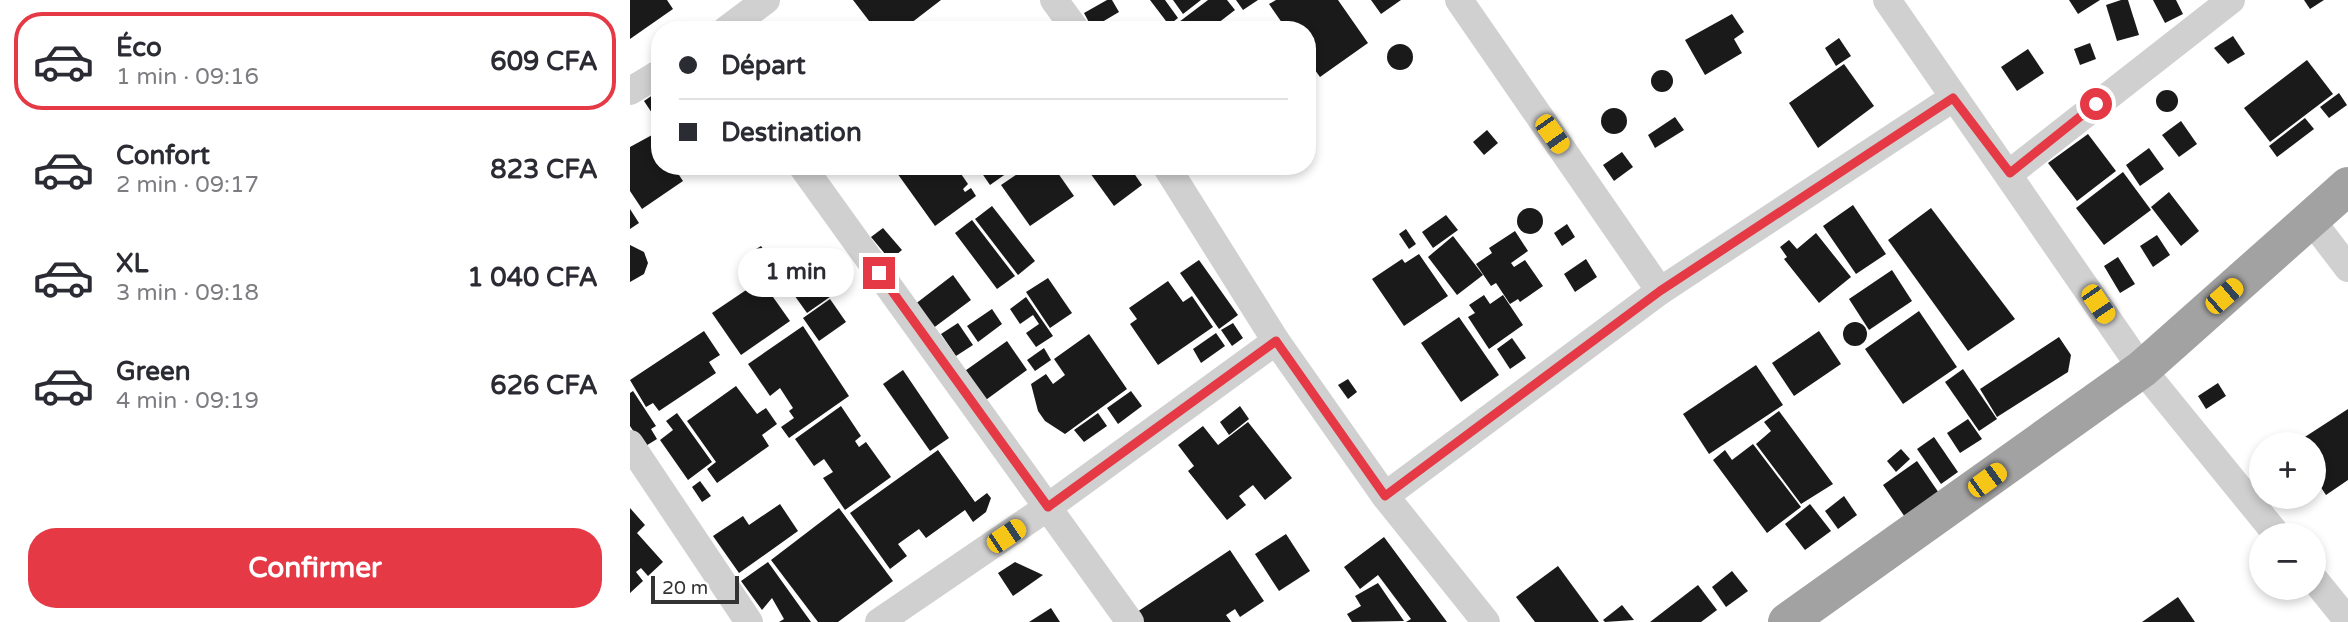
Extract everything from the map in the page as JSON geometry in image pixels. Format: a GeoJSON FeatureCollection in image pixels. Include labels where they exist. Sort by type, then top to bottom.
{"type":"FeatureCollection","features":[{"type":"Feature","properties":{"kind":"highway"},"geometry":{"type":"LineString","coordinates":[[1787,622],[2142,369],[2312,221],[2348,186]]}},
{"type":"Feature","properties":{"kind":"street"},"geometry":{"type":"LineString","coordinates":[[738,21],[766,0]]}},
{"type":"Feature","properties":{"kind":"street"},"geometry":{"type":"LineString","coordinates":[[1054,0],[1069,21]]}},
{"type":"Feature","properties":{"kind":"street"},"geometry":{"type":"LineString","coordinates":[[1459,0],[1660,291]]}},
{"type":"Feature","properties":{"kind":"street"},"geometry":{"type":"LineString","coordinates":[[1887,0],[1953,98],[2010,173],[2142,369],[2267,523]]}},
{"type":"Feature","properties":{"kind":"street"},"geometry":{"type":"LineString","coordinates":[[2010,173],[2231,0]]}},
{"type":"Feature","properties":{"kind":"street"},"geometry":{"type":"LineString","coordinates":[[630,91],[651,78]]}},
{"type":"Feature","properties":{"kind":"street"},"geometry":{"type":"LineString","coordinates":[[1385,496],[1660,291],[1953,98]]}},
{"type":"Feature","properties":{"kind":"street"},"geometry":{"type":"LineString","coordinates":[[808,175],[1130,622]]}},
{"type":"Feature","properties":{"kind":"street"},"geometry":{"type":"LineString","coordinates":[[1172,175],[1276,341],[1385,496],[1486,622]]}},
{"type":"Feature","properties":{"kind":"street"},"geometry":{"type":"LineString","coordinates":[[2312,221],[2348,268]]}},
{"type":"Feature","properties":{"kind":"street"},"geometry":{"type":"LineString","coordinates":[[879,622],[1048,507],[1276,341]]}},
{"type":"Feature","properties":{"kind":"street"},"geometry":{"type":"LineString","coordinates":[[630,444],[749,622]]}},
{"type":"Feature","properties":{"kind":"street"},"geometry":{"type":"LineString","coordinates":[[2326,594],[2348,621]]}},
{"type":"Feature","properties":{"kind":"building"},"geometry":{"type":"Polygon","coordinates":[[[630,0],[667,0],[673,9],[656,21],[651,21],[651,24],[630,39],[630,0]]]}},
{"type":"Feature","properties":{"kind":"building"},"geometry":{"type":"Polygon","coordinates":[[[853,0],[941,0],[914,21],[869,21],[853,0]]]}},
{"type":"Feature","properties":{"kind":"building"},"geometry":{"type":"Polygon","coordinates":[[[1107,0],[1112,0],[1119,12],[1104,21],[1088,21],[1084,13],[1107,0]]]}},
{"type":"Feature","properties":{"kind":"building"},"geometry":{"type":"Polygon","coordinates":[[[1150,0],[1165,0],[1178,18],[1166,21],[1150,0]]]}},
{"type":"Feature","properties":{"kind":"building"},"geometry":{"type":"Polygon","coordinates":[[[1173,0],[1201,0],[1183,14],[1173,0]]]}},
{"type":"Feature","properties":{"kind":"building"},"geometry":{"type":"Polygon","coordinates":[[[1208,0],[1227,0],[1235,10],[1221,21],[1180,21],[1208,0]]]}},
{"type":"Feature","properties":{"kind":"building"},"geometry":{"type":"Polygon","coordinates":[[[1236,0],[1258,0],[1243,10],[1236,0]]]}},
{"type":"Feature","properties":{"kind":"building"},"geometry":{"type":"Polygon","coordinates":[[[1276,0],[1338,0],[1368,43],[1320,77],[1316,71],[1316,21],[1281,21],[1269,4],[1276,0]]]}},
{"type":"Feature","properties":{"kind":"building"},"geometry":{"type":"Polygon","coordinates":[[[1371,0],[1401,0],[1381,14],[1371,0]]]}},
{"type":"Feature","properties":{"kind":"building"},"geometry":{"type":"Polygon","coordinates":[[[2069,0],[2100,0],[2078,14],[2069,0]]]}},
{"type":"Feature","properties":{"kind":"building"},"geometry":{"type":"Polygon","coordinates":[[[2128,0],[2139,35],[2117,41],[2106,5],[2128,0]]]}},
{"type":"Feature","properties":{"kind":"building"},"geometry":{"type":"Polygon","coordinates":[[[2153,0],[2176,0],[2183,14],[2165,23],[2153,0]]]}},
{"type":"Feature","properties":{"kind":"building"},"geometry":{"type":"Polygon","coordinates":[[[2304,0],[2324,0],[2310,9],[2304,0]]]}},
{"type":"Feature","properties":{"kind":"building"},"geometry":{"type":"Polygon","coordinates":[[[1732,14],[1744,32],[1734,39],[1742,53],[1705,75],[1685,40],[1732,14]]]}},
{"type":"Feature","properties":{"kind":"building"},"geometry":{"type":"Polygon","coordinates":[[[2233,36],[2245,54],[2228,64],[2214,48],[2233,36]]]}},
{"type":"Feature","properties":{"kind":"building"},"geometry":{"type":"Polygon","coordinates":[[[1839,38],[1851,56],[1836,66],[1825,48],[1839,38]]]}},
{"type":"Feature","properties":{"kind":"building"},"geometry":{"type":"Polygon","coordinates":[[[2090,43],[2096,59],[2080,65],[2074,49],[2090,43]]]}},
{"type":"Feature","properties":{"kind":"building"},"geometry":{"type":"Polygon","coordinates":[[[1400,44],[1409,48],[1413,57],[1409,66],[1400,70],[1391,66],[1387,57],[1391,48],[1400,44]]]}},
{"type":"Feature","properties":{"kind":"building"},"geometry":{"type":"Polygon","coordinates":[[[2028,49],[2044,73],[2017,91],[2001,67],[2028,49]]]}},
{"type":"Feature","properties":{"kind":"building"},"geometry":{"type":"Polygon","coordinates":[[[2307,60],[2333,94],[2270,142],[2244,108],[2307,60]]]}},
{"type":"Feature","properties":{"kind":"building"},"geometry":{"type":"Polygon","coordinates":[[[1844,64],[1874,106],[1818,148],[1789,103],[1844,64]]]}},
{"type":"Feature","properties":{"kind":"building"},"geometry":{"type":"Polygon","coordinates":[[[1662,70],[1670,73],[1673,81],[1670,89],[1662,92],[1654,89],[1651,81],[1654,73],[1662,70]]]}},
{"type":"Feature","properties":{"kind":"building"},"geometry":{"type":"Polygon","coordinates":[[[2167,90],[2175,93],[2178,101],[2175,109],[2167,112],[2159,109],[2156,101],[2159,93],[2167,90]]]}},
{"type":"Feature","properties":{"kind":"building"},"geometry":{"type":"Polygon","coordinates":[[[2339,93],[2347,105],[2329,118],[2320,107],[2339,93]]]}},
{"type":"Feature","properties":{"kind":"building"},"geometry":{"type":"Polygon","coordinates":[[[651,96],[651,112],[644,101],[651,96]]]}},
{"type":"Feature","properties":{"kind":"building"},"geometry":{"type":"Polygon","coordinates":[[[1614,108],[1623,112],[1627,121],[1623,130],[1614,134],[1605,130],[1601,121],[1605,112],[1614,108]]]}},
{"type":"Feature","properties":{"kind":"building"},"geometry":{"type":"Polygon","coordinates":[[[1675,117],[1684,130],[1655,148],[1648,135],[1675,117]]]}},
{"type":"Feature","properties":{"kind":"building"},"geometry":{"type":"Polygon","coordinates":[[[2305,118],[2314,129],[2277,157],[2269,146],[2305,118]]]}},
{"type":"Feature","properties":{"kind":"building"},"geometry":{"type":"Polygon","coordinates":[[[2181,121],[2197,144],[2179,157],[2162,135],[2181,121]]]}},
{"type":"Feature","properties":{"kind":"building"},"geometry":{"type":"Polygon","coordinates":[[[1487,130],[1498,143],[1484,155],[1473,142],[1487,130]]]}},
{"type":"Feature","properties":{"kind":"building"},"geometry":{"type":"Polygon","coordinates":[[[2088,134],[2116,171],[2077,201],[2048,163],[2088,134]]]}},
{"type":"Feature","properties":{"kind":"building"},"geometry":{"type":"Polygon","coordinates":[[[651,136],[651,175],[679,175],[683,181],[642,209],[630,191],[630,147],[651,136]]]}},
{"type":"Feature","properties":{"kind":"building"},"geometry":{"type":"Polygon","coordinates":[[[2149,148],[2164,169],[2140,186],[2126,165],[2149,148]]]}},
{"type":"Feature","properties":{"kind":"building"},"geometry":{"type":"Polygon","coordinates":[[[1622,152],[1633,167],[1614,181],[1603,165],[1622,152]]]}},
{"type":"Feature","properties":{"kind":"building"},"geometry":{"type":"Polygon","coordinates":[[[2123,172],[2151,210],[2104,245],[2076,208],[2123,172]]]}},
{"type":"Feature","properties":{"kind":"building"},"geometry":{"type":"Polygon","coordinates":[[[898,175],[962,175],[968,184],[963,189],[965,192],[971,188],[976,196],[935,226],[898,175]]]}},
{"type":"Feature","properties":{"kind":"building"},"geometry":{"type":"Polygon","coordinates":[[[983,175],[1004,175],[990,185],[983,175]]]}},
{"type":"Feature","properties":{"kind":"building"},"geometry":{"type":"Polygon","coordinates":[[[1016,175],[1059,175],[1074,196],[1030,226],[1001,185],[1016,175]]]}},
{"type":"Feature","properties":{"kind":"building"},"geometry":{"type":"Polygon","coordinates":[[[1092,175],[1135,175],[1142,185],[1114,206],[1092,175]]]}},
{"type":"Feature","properties":{"kind":"building"},"geometry":{"type":"Polygon","coordinates":[[[2169,192],[2199,231],[2181,246],[2151,207],[2169,192]]]}},
{"type":"Feature","properties":{"kind":"building"},"geometry":{"type":"Polygon","coordinates":[[[1853,205],[1886,254],[1856,274],[1823,226],[1853,205]]]}},
{"type":"Feature","properties":{"kind":"building"},"geometry":{"type":"Polygon","coordinates":[[[992,206],[1035,261],[1018,275],[975,219],[992,206]]]}},
{"type":"Feature","properties":{"kind":"building"},"geometry":{"type":"Polygon","coordinates":[[[1530,208],[1539,212],[1543,221],[1539,230],[1530,234],[1521,230],[1517,221],[1521,212],[1530,208]]]}},
{"type":"Feature","properties":{"kind":"building"},"geometry":{"type":"Polygon","coordinates":[[[1931,208],[2015,319],[1968,351],[1888,240],[1931,208]]]}},
{"type":"Feature","properties":{"kind":"building"},"geometry":{"type":"Polygon","coordinates":[[[630,209],[639,223],[630,229],[630,209]]]}},
{"type":"Feature","properties":{"kind":"building"},"geometry":{"type":"Polygon","coordinates":[[[1446,215],[1458,230],[1433,248],[1422,232],[1446,215]]]}},
{"type":"Feature","properties":{"kind":"building"},"geometry":{"type":"Polygon","coordinates":[[[972,220],[1015,276],[997,289],[955,233],[972,220]]]}},
{"type":"Feature","properties":{"kind":"building"},"geometry":{"type":"Polygon","coordinates":[[[1567,224],[1575,237],[1562,246],[1554,233],[1567,224]]]}},
{"type":"Feature","properties":{"kind":"building"},"geometry":{"type":"Polygon","coordinates":[[[883,228],[902,250],[890,260],[871,237],[883,228]]]}},
{"type":"Feature","properties":{"kind":"building"},"geometry":{"type":"Polygon","coordinates":[[[1406,229],[1416,244],[1409,249],[1399,234],[1406,229]]]}},
{"type":"Feature","properties":{"kind":"building"},"geometry":{"type":"Polygon","coordinates":[[[1515,231],[1528,251],[1511,263],[1514,267],[1525,260],[1543,286],[1520,302],[1518,299],[1510,304],[1496,283],[1491,286],[1476,264],[1492,253],[1489,248],[1515,231]]]}},
{"type":"Feature","properties":{"kind":"building"},"geometry":{"type":"Polygon","coordinates":[[[1816,233],[1851,277],[1819,303],[1784,259],[1787,257],[1780,247],[1789,240],[1797,249],[1816,233]]]}},
{"type":"Feature","properties":{"kind":"building"},"geometry":{"type":"Polygon","coordinates":[[[2157,235],[2170,255],[2153,267],[2140,246],[2157,235]]]}},
{"type":"Feature","properties":{"kind":"building"},"geometry":{"type":"Polygon","coordinates":[[[1453,236],[1483,275],[1457,295],[1428,257],[1453,236]]]}},
{"type":"Feature","properties":{"kind":"building"},"geometry":{"type":"Polygon","coordinates":[[[630,245],[644,252],[648,263],[644,274],[630,282],[630,245]]]}},
{"type":"Feature","properties":{"kind":"building"},"geometry":{"type":"Polygon","coordinates":[[[761,246],[771,260],[757,269],[748,254],[761,246]]]}},
{"type":"Feature","properties":{"kind":"building"},"geometry":{"type":"Polygon","coordinates":[[[1419,254],[1448,296],[1404,326],[1372,279],[1402,259],[1405,263],[1419,254]]]}},
{"type":"Feature","properties":{"kind":"building"},"geometry":{"type":"Polygon","coordinates":[[[2118,257],[2135,284],[2120,293],[2104,266],[2118,257]]]}},
{"type":"Feature","properties":{"kind":"building"},"geometry":{"type":"Polygon","coordinates":[[[1586,259],[1597,277],[1575,292],[1564,274],[1586,259]]]}},
{"type":"Feature","properties":{"kind":"building"},"geometry":{"type":"Polygon","coordinates":[[[1199,260],[1238,315],[1219,329],[1180,273],[1199,260]]]}},
{"type":"Feature","properties":{"kind":"building"},"geometry":{"type":"Polygon","coordinates":[[[817,263],[837,292],[807,313],[787,285],[817,263]]]}},
{"type":"Feature","properties":{"kind":"building"},"geometry":{"type":"Polygon","coordinates":[[[1892,270],[1912,301],[1869,330],[1849,299],[1892,270]]]}},
{"type":"Feature","properties":{"kind":"building"},"geometry":{"type":"Polygon","coordinates":[[[953,275],[971,300],[932,329],[914,305],[953,275]]]}},
{"type":"Feature","properties":{"kind":"building"},"geometry":{"type":"Polygon","coordinates":[[[1048,278],[1072,313],[1050,328],[1026,292],[1048,278]]]}},
{"type":"Feature","properties":{"kind":"building"},"geometry":{"type":"Polygon","coordinates":[[[761,280],[790,321],[741,355],[712,313],[761,280]]]}},
{"type":"Feature","properties":{"kind":"building"},"geometry":{"type":"Polygon","coordinates":[[[1168,281],[1183,302],[1192,296],[1213,327],[1158,365],[1130,324],[1137,319],[1129,308],[1168,281]]]}},
{"type":"Feature","properties":{"kind":"building"},"geometry":{"type":"Polygon","coordinates":[[[1484,295],[1490,304],[1503,295],[1523,325],[1489,349],[1468,317],[1475,313],[1469,305],[1484,295]]]}},
{"type":"Feature","properties":{"kind":"building"},"geometry":{"type":"Polygon","coordinates":[[[1026,297],[1053,336],[1036,347],[1026,333],[1039,324],[1033,315],[1020,324],[1010,309],[1026,297]]]}},
{"type":"Feature","properties":{"kind":"building"},"geometry":{"type":"Polygon","coordinates":[[[830,299],[846,322],[819,341],[803,318],[830,299]]]}},
{"type":"Feature","properties":{"kind":"building"},"geometry":{"type":"Polygon","coordinates":[[[992,309],[1002,324],[978,342],[967,326],[992,309]]]}},
{"type":"Feature","properties":{"kind":"building"},"geometry":{"type":"Polygon","coordinates":[[[1919,311],[1957,367],[1903,404],[1865,349],[1919,311]]]}},
{"type":"Feature","properties":{"kind":"building"},"geometry":{"type":"Polygon","coordinates":[[[1459,317],[1499,375],[1461,402],[1421,343],[1459,317]]]}},
{"type":"Feature","properties":{"kind":"building"},"geometry":{"type":"Polygon","coordinates":[[[1855,322],[1864,325],[1867,334],[1864,343],[1855,346],[1846,343],[1843,334],[1846,325],[1855,322]]]}},
{"type":"Feature","properties":{"kind":"building"},"geometry":{"type":"Polygon","coordinates":[[[958,323],[973,345],[956,356],[941,334],[958,323]]]}},
{"type":"Feature","properties":{"kind":"building"},"geometry":{"type":"Polygon","coordinates":[[[1233,323],[1243,338],[1232,346],[1221,330],[1233,323]]]}},
{"type":"Feature","properties":{"kind":"building"},"geometry":{"type":"Polygon","coordinates":[[[803,326],[849,396],[789,438],[781,427],[794,418],[789,411],[793,408],[780,388],[770,396],[748,364],[803,326]]]}},
{"type":"Feature","properties":{"kind":"building"},"geometry":{"type":"Polygon","coordinates":[[[704,331],[720,355],[709,362],[716,373],[659,411],[653,403],[646,407],[630,380],[704,331]]]}},
{"type":"Feature","properties":{"kind":"building"},"geometry":{"type":"Polygon","coordinates":[[[1819,331],[1841,364],[1794,396],[1772,363],[1819,331]]]}},
{"type":"Feature","properties":{"kind":"building"},"geometry":{"type":"Polygon","coordinates":[[[1216,333],[1225,346],[1201,363],[1193,349],[1216,333]]]}},
{"type":"Feature","properties":{"kind":"building"},"geometry":{"type":"Polygon","coordinates":[[[1089,334],[1127,389],[1065,434],[1045,421],[1038,411],[1031,384],[1046,374],[1053,384],[1065,375],[1054,359],[1089,334]]]}},
{"type":"Feature","properties":{"kind":"building"},"geometry":{"type":"Polygon","coordinates":[[[2059,337],[2071,355],[2068,372],[1997,417],[1980,389],[2059,337]]]}},
{"type":"Feature","properties":{"kind":"building"},"geometry":{"type":"Polygon","coordinates":[[[1512,338],[1526,358],[1510,369],[1497,349],[1512,338]]]}},
{"type":"Feature","properties":{"kind":"building"},"geometry":{"type":"Polygon","coordinates":[[[1007,341],[1027,370],[983,402],[962,373],[1007,341]]]}},
{"type":"Feature","properties":{"kind":"building"},"geometry":{"type":"Polygon","coordinates":[[[1044,348],[1051,360],[1035,371],[1027,360],[1044,348]]]}},
{"type":"Feature","properties":{"kind":"building"},"geometry":{"type":"Polygon","coordinates":[[[1756,365],[1783,405],[1709,454],[1683,414],[1756,365]]]}},
{"type":"Feature","properties":{"kind":"building"},"geometry":{"type":"Polygon","coordinates":[[[1963,369],[1997,419],[1979,431],[1945,382],[1963,369]]]}},
{"type":"Feature","properties":{"kind":"building"},"geometry":{"type":"Polygon","coordinates":[[[903,370],[949,438],[930,451],[883,384],[903,370]]]}},
{"type":"Feature","properties":{"kind":"building"},"geometry":{"type":"Polygon","coordinates":[[[1348,379],[1357,392],[1348,399],[1338,385],[1348,379]]]}},
{"type":"Feature","properties":{"kind":"building"},"geometry":{"type":"Polygon","coordinates":[[[2218,383],[2226,396],[2206,409],[2198,396],[2218,383]]]}},
{"type":"Feature","properties":{"kind":"building"},"geometry":{"type":"Polygon","coordinates":[[[736,386],[757,414],[766,408],[777,424],[762,435],[769,446],[717,483],[707,469],[716,462],[687,421],[736,386]]]}},
{"type":"Feature","properties":{"kind":"building"},"geometry":{"type":"Polygon","coordinates":[[[633,391],[656,426],[651,429],[657,439],[644,447],[630,426],[630,393],[633,391]]]}},
{"type":"Feature","properties":{"kind":"building"},"geometry":{"type":"Polygon","coordinates":[[[1131,391],[1142,406],[1118,424],[1107,408],[1131,391]]]}},
{"type":"Feature","properties":{"kind":"building"},"geometry":{"type":"Polygon","coordinates":[[[841,406],[861,436],[855,441],[859,447],[866,442],[891,477],[845,510],[823,478],[833,472],[824,459],[814,466],[795,439],[841,406]]]}},
{"type":"Feature","properties":{"kind":"building"},"geometry":{"type":"Polygon","coordinates":[[[1240,406],[1249,419],[1229,435],[1220,422],[1240,406]]]}},
{"type":"Feature","properties":{"kind":"building"},"geometry":{"type":"Polygon","coordinates":[[[2348,409],[2348,480],[2326,495],[2326,432],[2313,432],[2348,409]]]}},
{"type":"Feature","properties":{"kind":"building"},"geometry":{"type":"Polygon","coordinates":[[[1779,411],[1833,484],[1801,504],[1756,444],[1771,431],[1764,422],[1779,411]]]}},
{"type":"Feature","properties":{"kind":"building"},"geometry":{"type":"Polygon","coordinates":[[[677,413],[712,462],[688,480],[660,440],[673,430],[666,421],[677,413]]]}},
{"type":"Feature","properties":{"kind":"building"},"geometry":{"type":"Polygon","coordinates":[[[1098,413],[1107,426],[1084,442],[1074,430],[1098,413]]]}},
{"type":"Feature","properties":{"kind":"building"},"geometry":{"type":"Polygon","coordinates":[[[1968,419],[1982,439],[1960,453],[1947,433],[1968,419]]]}},
{"type":"Feature","properties":{"kind":"building"},"geometry":{"type":"Polygon","coordinates":[[[1248,422],[1292,478],[1265,500],[1253,485],[1239,496],[1246,505],[1227,520],[1188,471],[1194,466],[1178,445],[1203,426],[1218,445],[1248,422]]]}},
{"type":"Feature","properties":{"kind":"building"},"geometry":{"type":"Polygon","coordinates":[[[1934,437],[1958,472],[1941,484],[1917,449],[1934,437]]]}},
{"type":"Feature","properties":{"kind":"building"},"geometry":{"type":"Polygon","coordinates":[[[1753,444],[1801,507],[1767,533],[1713,460],[1725,450],[1732,460],[1753,444]]]}},
{"type":"Feature","properties":{"kind":"building"},"geometry":{"type":"Polygon","coordinates":[[[1901,449],[1910,459],[1896,472],[1887,461],[1901,449]]]}},
{"type":"Feature","properties":{"kind":"building"},"geometry":{"type":"Polygon","coordinates":[[[938,450],[975,502],[987,493],[991,498],[986,512],[973,522],[965,510],[926,538],[919,529],[898,544],[907,556],[890,569],[850,513],[938,450]]]}},
{"type":"Feature","properties":{"kind":"building"},"geometry":{"type":"Polygon","coordinates":[[[1917,461],[1941,496],[1907,520],[1883,485],[1917,461]]]}},
{"type":"Feature","properties":{"kind":"building"},"geometry":{"type":"Polygon","coordinates":[[[700,481],[711,496],[702,502],[692,487],[700,481]]]}},
{"type":"Feature","properties":{"kind":"building"},"geometry":{"type":"Polygon","coordinates":[[[1844,496],[1857,515],[1838,529],[1825,511],[1844,496]]]}},
{"type":"Feature","properties":{"kind":"building"},"geometry":{"type":"Polygon","coordinates":[[[780,504],[798,531],[739,573],[713,536],[743,516],[749,525],[780,504]]]}},
{"type":"Feature","properties":{"kind":"building"},"geometry":{"type":"Polygon","coordinates":[[[1810,504],[1831,531],[1805,550],[1785,524],[1810,504]]]}},
{"type":"Feature","properties":{"kind":"building"},"geometry":{"type":"Polygon","coordinates":[[[630,508],[645,525],[637,533],[663,562],[648,576],[641,568],[636,572],[643,581],[630,593],[630,508]]]}},
{"type":"Feature","properties":{"kind":"building"},"geometry":{"type":"Polygon","coordinates":[[[839,508],[893,581],[838,622],[818,622],[771,560],[839,508]]]}},
{"type":"Feature","properties":{"kind":"building"},"geometry":{"type":"Polygon","coordinates":[[[1286,534],[1310,571],[1279,591],[1255,554],[1286,534]]]}},
{"type":"Feature","properties":{"kind":"building"},"geometry":{"type":"Polygon","coordinates":[[[1384,537],[1447,622],[1406,622],[1411,619],[1378,575],[1360,589],[1344,567],[1384,537]]]}},
{"type":"Feature","properties":{"kind":"building"},"geometry":{"type":"Polygon","coordinates":[[[1230,550],[1264,601],[1240,617],[1235,609],[1226,615],[1231,622],[1144,622],[1137,612],[1230,550]]]}},
{"type":"Feature","properties":{"kind":"building"},"geometry":{"type":"Polygon","coordinates":[[[768,562],[811,622],[779,622],[784,619],[772,598],[762,610],[741,581],[768,562]]]}},
{"type":"Feature","properties":{"kind":"building"},"geometry":{"type":"Polygon","coordinates":[[[1015,562],[1043,575],[1013,596],[998,573],[1015,562]]]}},
{"type":"Feature","properties":{"kind":"building"},"geometry":{"type":"Polygon","coordinates":[[[1558,566],[1599,622],[1535,622],[1516,597],[1558,566]]]}},
{"type":"Feature","properties":{"kind":"building"},"geometry":{"type":"Polygon","coordinates":[[[1732,571],[1748,591],[1726,607],[1712,587],[1732,571]]]}},
{"type":"Feature","properties":{"kind":"building"},"geometry":{"type":"Polygon","coordinates":[[[1378,583],[1404,621],[1352,622],[1347,614],[1361,606],[1355,596],[1378,583]]]}},
{"type":"Feature","properties":{"kind":"building"},"geometry":{"type":"Polygon","coordinates":[[[1698,585],[1717,610],[1701,622],[1650,622],[1698,585]]]}},
{"type":"Feature","properties":{"kind":"building"},"geometry":{"type":"Polygon","coordinates":[[[2178,597],[2195,622],[2142,622],[2178,597]]]}},
{"type":"Feature","properties":{"kind":"building"},"geometry":{"type":"Polygon","coordinates":[[[1622,605],[1634,620],[1603,620],[1622,605]]]}},
{"type":"Feature","properties":{"kind":"building"},"geometry":{"type":"Polygon","coordinates":[[[1051,608],[1060,622],[1029,622],[1051,608]]]}},
{"type":"Feature","properties":{"kind":"route"},"geometry":{"type":"LineString","coordinates":[[879,273],[1048,507],[1276,341],[1385,496],[1660,291],[1953,98],[2010,173],[2096,104]]}}]}
